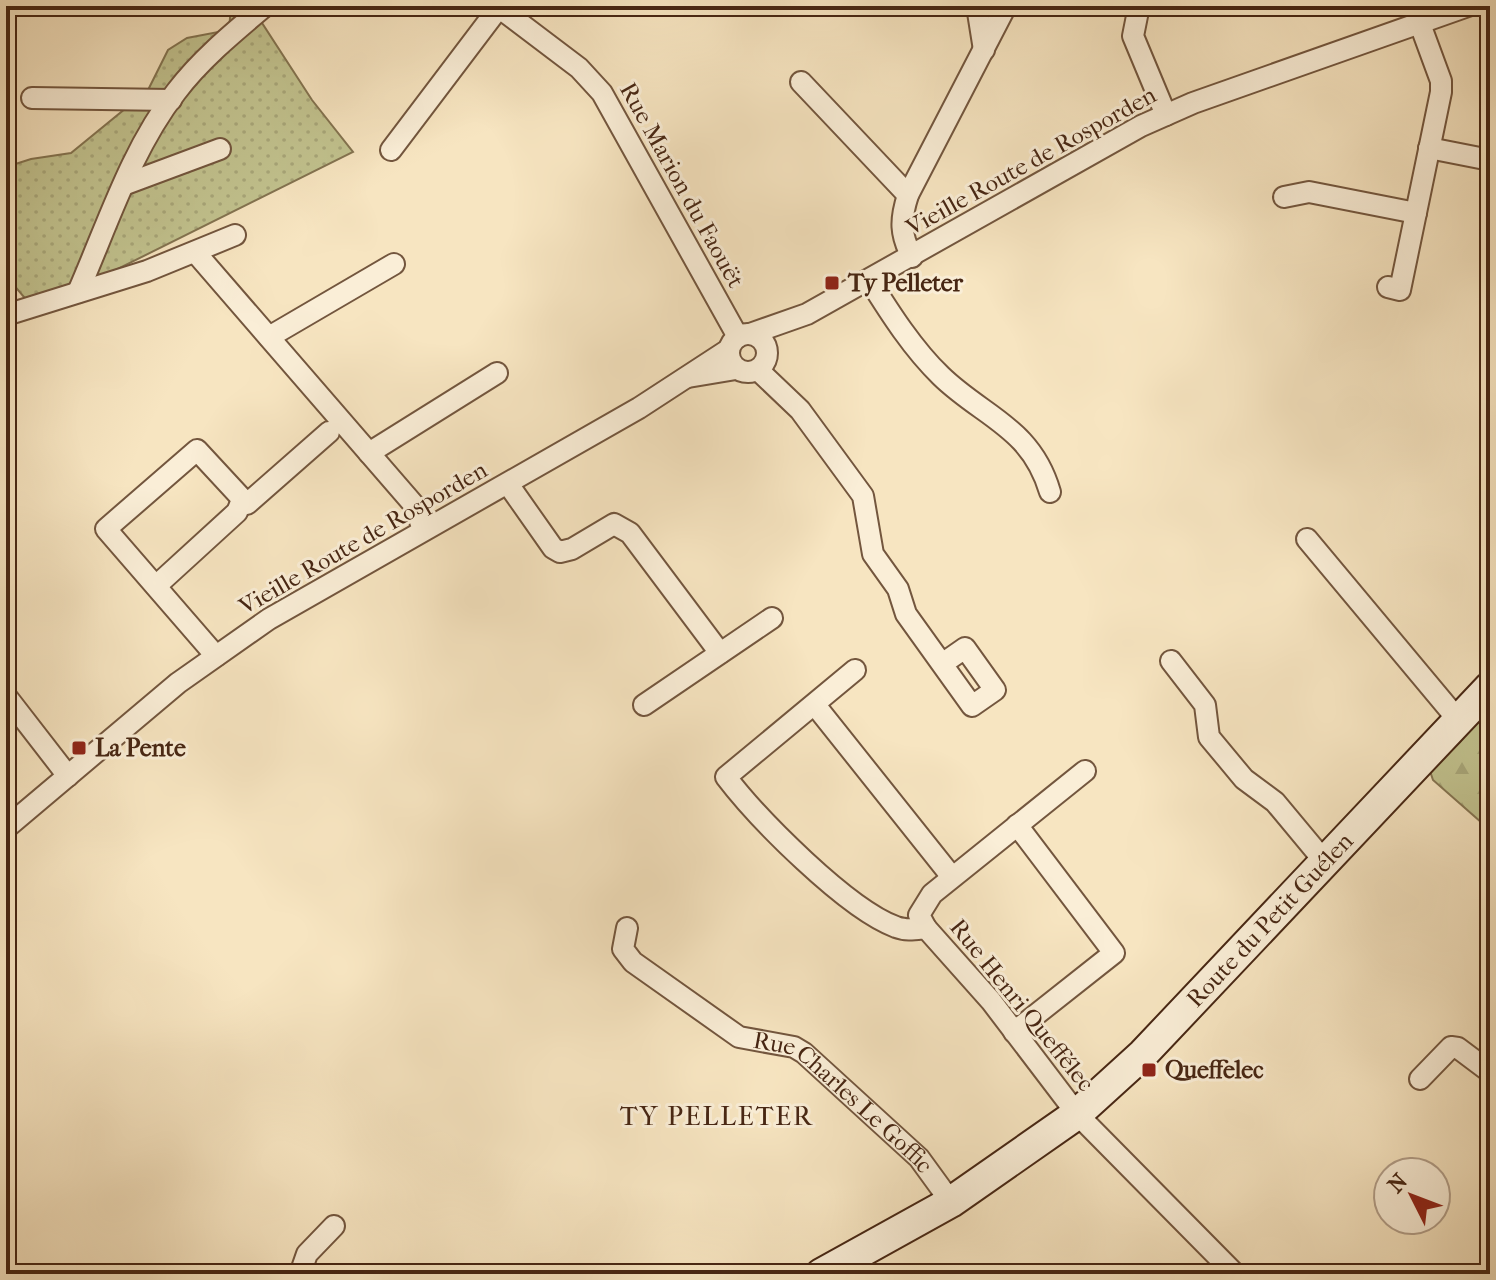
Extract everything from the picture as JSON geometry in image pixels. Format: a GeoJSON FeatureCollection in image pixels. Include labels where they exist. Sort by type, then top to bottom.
{"type":"FeatureCollection","features":[{"type":"Feature","properties":{"kind":"street"},"geometry":{"type":"LineString","coordinates":[[78,292],[148,135],[171,100],[235,31],[265,6]]}},
{"type":"Feature","properties":{"kind":"street"},"geometry":{"type":"LineString","coordinates":[[977,6],[984,50]]}},
{"type":"Feature","properties":{"kind":"street"},"geometry":{"type":"LineString","coordinates":[[912,257],[901,232],[908,195],[1006,6]]}},
{"type":"Feature","properties":{"kind":"street"},"geometry":{"type":"LineString","coordinates":[[1139,6],[1133,36],[1166,115]]}},
{"type":"Feature","properties":{"kind":"street"},"geometry":{"type":"LineString","coordinates":[[391,150],[499,7]]}},
{"type":"Feature","properties":{"kind":"street","name":"Rue Marion du Faouët"},"geometry":{"type":"LineString","coordinates":[[499,7],[579,68],[602,93],[738,347],[761,339],[762,362],[863,496],[873,554],[898,589],[906,614],[942,664]]}},
{"type":"Feature","properties":{"kind":"street","name":"Vieille Route de Rosporden"},"geometry":{"type":"LineString","coordinates":[[6,828],[216,656],[317,589],[508,484],[738,347],[870,281],[1046,178],[1166,115],[1463,7]]}},
{"type":"Feature","properties":{"kind":"street"},"geometry":{"type":"LineString","coordinates":[[1402,290],[1441,81],[1420,24]]}},
{"type":"Feature","properties":{"kind":"street"},"geometry":{"type":"LineString","coordinates":[[801,82],[908,195]]}},
{"type":"Feature","properties":{"kind":"street"},"geometry":{"type":"LineString","coordinates":[[32,98],[171,100]]}},
{"type":"Feature","properties":{"kind":"street"},"geometry":{"type":"LineString","coordinates":[[1429,148],[1490,160]]}},
{"type":"Feature","properties":{"kind":"street"},"geometry":{"type":"LineString","coordinates":[[126,184],[220,149]]}},
{"type":"Feature","properties":{"kind":"street"},"geometry":{"type":"LineString","coordinates":[[1284,197],[1309,192],[1416,213]]}},
{"type":"Feature","properties":{"kind":"street"},"geometry":{"type":"LineString","coordinates":[[6,315],[195,252],[235,235]]}},
{"type":"Feature","properties":{"kind":"street"},"geometry":{"type":"LineString","coordinates":[[195,252],[415,506],[423,530]]}},
{"type":"Feature","properties":{"kind":"street"},"geometry":{"type":"LineString","coordinates":[[269,337],[394,264]]}},
{"type":"Feature","properties":{"kind":"street"},"geometry":{"type":"LineString","coordinates":[[870,281],[927,362],[953,387],[993,413],[1028,448],[1050,492]]}},
{"type":"Feature","properties":{"kind":"street","name":"Vieille Route de Rosporden"},"geometry":{"type":"LineString","coordinates":[[762,362],[807,314]]}},
{"type":"Feature","properties":{"kind":"street"},"geometry":{"type":"LineString","coordinates":[[738,347],[747,373],[762,362]]}},
{"type":"Feature","properties":{"kind":"street"},"geometry":{"type":"LineString","coordinates":[[369,453],[497,373]]}},
{"type":"Feature","properties":{"kind":"street"},"geometry":{"type":"LineString","coordinates":[[152,582],[329,432]]}},
{"type":"Feature","properties":{"kind":"street"},"geometry":{"type":"LineString","coordinates":[[216,656],[106,529],[197,450],[245,502]]}},
{"type":"Feature","properties":{"kind":"street"},"geometry":{"type":"LineString","coordinates":[[508,484],[553,548],[560,552],[572,549],[614,524],[630,533],[720,653]]}},
{"type":"Feature","properties":{"kind":"street"},"geometry":{"type":"LineString","coordinates":[[1307,539],[1459,721]]}},
{"type":"Feature","properties":{"kind":"street"},"geometry":{"type":"LineString","coordinates":[[644,705],[772,618]]}},
{"type":"Feature","properties":{"kind":"street"},"geometry":{"type":"LineString","coordinates":[[1171,661],[1205,705],[1209,737],[1244,779],[1275,802],[1325,862]]}},
{"type":"Feature","properties":{"kind":"street","name":"Rue Henri Queffélec"},"geometry":{"type":"LineString","coordinates":[[855,670],[726,777],[765,823],[845,893],[894,927],[926,928]]}},
{"type":"Feature","properties":{"kind":"street","name":"Route du Petit Guélen"},"geometry":{"type":"LineString","coordinates":[[1077,1114],[1143,1054],[1490,687]]}},
{"type":"Feature","properties":{"kind":"street"},"geometry":{"type":"LineString","coordinates":[[6,696],[68,776]]}},
{"type":"Feature","properties":{"kind":"street"},"geometry":{"type":"LineString","coordinates":[[815,705],[952,877],[1085,771]]}},
{"type":"Feature","properties":{"kind":"street"},"geometry":{"type":"LineString","coordinates":[[1014,1032],[1114,953],[1017,825]]}},
{"type":"Feature","properties":{"kind":"street","name":"Rue Henri Queffélec"},"geometry":{"type":"LineString","coordinates":[[952,877],[920,908],[920,920],[1014,1032],[1077,1114],[1235,1274]]}},
{"type":"Feature","properties":{"kind":"street","name":"Rue Charles Le Goffic"},"geometry":{"type":"LineString","coordinates":[[627,928],[623,949],[633,962],[739,1037],[785,1045],[804,1053],[919,1158],[951,1202]]}},
{"type":"Feature","properties":{"kind":"street"},"geometry":{"type":"LineString","coordinates":[[1420,1079],[1451,1047],[1458,1048],[1490,1072]]}},
{"type":"Feature","properties":{"kind":"street","name":"Rue Charles Le Goffic"},"geometry":{"type":"LineString","coordinates":[[821,1274],[951,1202],[1077,1114]]}},
{"type":"Feature","properties":{"kind":"street"},"geometry":{"type":"LineString","coordinates":[[300,1274],[307,1254],[334,1226]]}},
{"type":"Feature","properties":{"kind":"green space"},"geometry":{"type":"Polygon","coordinates":[[[231,6],[251,6],[312,100],[353,152],[35,310],[6,276],[9,209],[6,167],[31,159],[71,153],[148,90],[168,50],[187,38],[229,30],[231,6]]]}},
{"type":"Feature","properties":{"kind":"green space"},"geometry":{"type":"Polygon","coordinates":[[[1490,703],[1490,830],[1433,780],[1430,771],[1460,742],[1490,703]]]}},
{"type":"Feature","properties":{"kind":"place","name":"Ty Pelleter"},"geometry":{"type":"Point","coordinates":[832,283]}},
{"type":"Feature","properties":{"kind":"place","name":"La Pente"},"geometry":{"type":"Point","coordinates":[79,748]}},
{"type":"Feature","properties":{"kind":"place","name":"Queffelec"},"geometry":{"type":"Point","coordinates":[1149,1070]}},
{"type":"Feature","properties":{"kind":"district","name":"TY PELLETER"},"geometry":{"type":"Point","coordinates":[717,1116]}}]}
